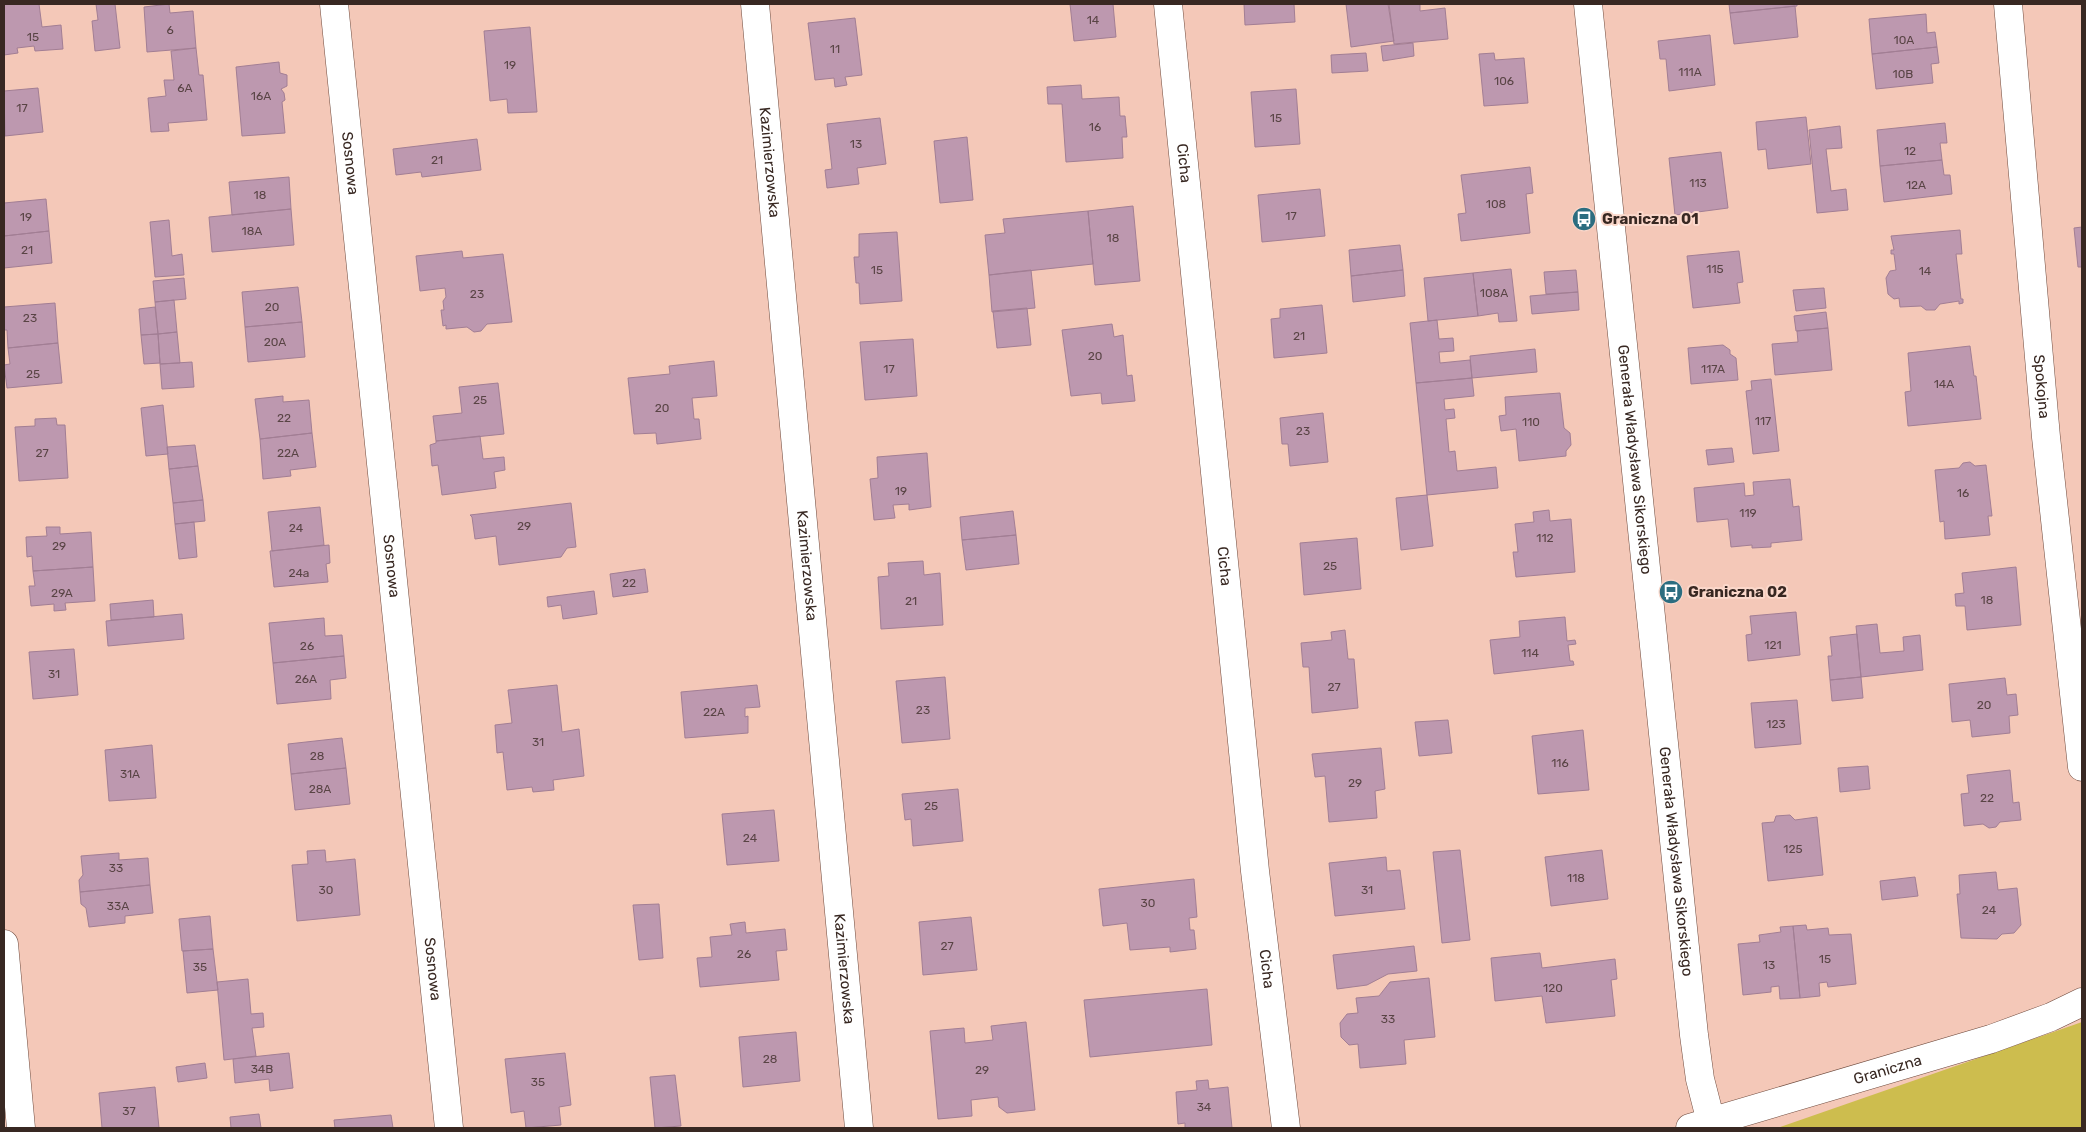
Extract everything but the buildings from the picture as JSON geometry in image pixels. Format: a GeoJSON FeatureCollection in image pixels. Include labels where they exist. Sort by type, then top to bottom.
{"type":"FeatureCollection","features":[{"type":"Feature","properties":{"kind":"street","name":"Sosnowa"},"geometry":{"type":"LineString","coordinates":[[334,4],[449,1128]]}},
{"type":"Feature","properties":{"kind":"street","name":"Kazimierzowska"},"geometry":{"type":"LineString","coordinates":[[755,4],[859,1128]]}},
{"type":"Feature","properties":{"kind":"street","name":"Cicha"},"geometry":{"type":"LineString","coordinates":[[1168,4],[1255,871],[1286,1128]]}},
{"type":"Feature","properties":{"kind":"street","name":"Generała Władysława Sikorskiego"},"geometry":{"type":"LineString","coordinates":[[1588,4],[1700,1079],[1701,1125]]}},
{"type":"Feature","properties":{"kind":"street","name":"Spokojna"},"geometry":{"type":"LineString","coordinates":[[2008,4],[2046,437],[2082,767]]}},
{"type":"Feature","properties":{"kind":"street"},"geometry":{"type":"LineString","coordinates":[[4,944],[21,1128]]}},
{"type":"Feature","properties":{"kind":"street","name":"Graniczna"},"geometry":{"type":"LineString","coordinates":[[1701,1125],[1991,1039],[2051,1017],[2082,1002]]}},
{"type":"Feature","properties":{"kind":"shaded area"},"geometry":{"type":"Polygon","coordinates":[[[2082,1022],[2082,1128],[1777,1128],[2082,1022]]]}},
{"type":"Feature","properties":{"kind":"place","name":"Graniczna 01"},"geometry":{"type":"Point","coordinates":[1584,219]}},
{"type":"Feature","properties":{"kind":"place","name":"Graniczna 02"},"geometry":{"type":"Point","coordinates":[1671,592]}}]}
